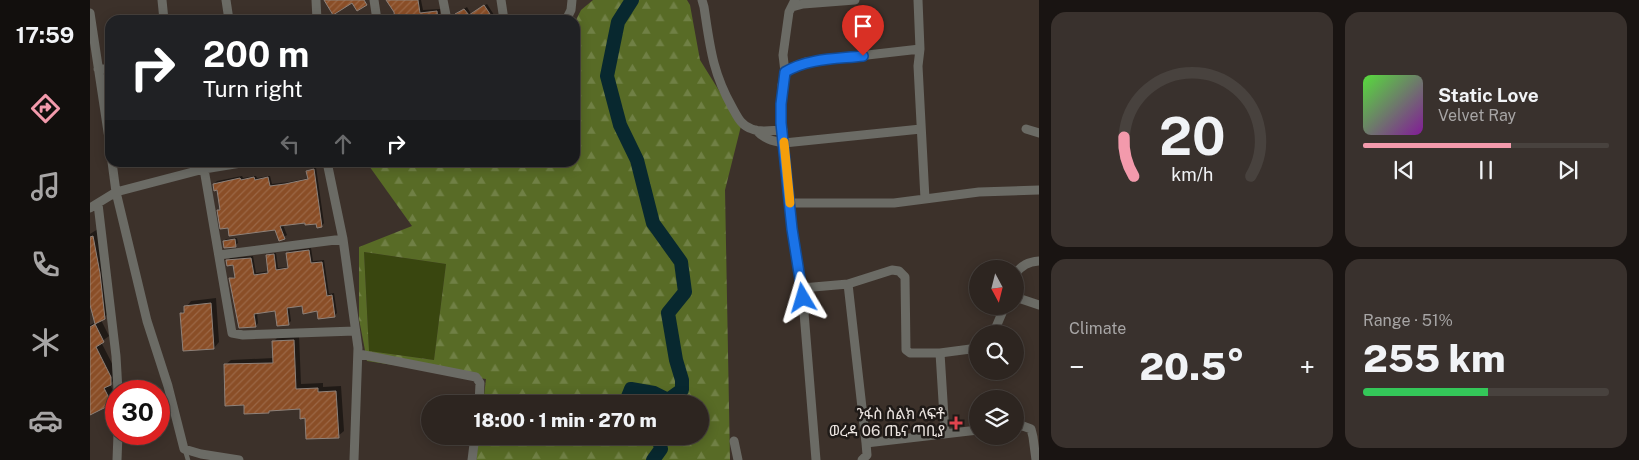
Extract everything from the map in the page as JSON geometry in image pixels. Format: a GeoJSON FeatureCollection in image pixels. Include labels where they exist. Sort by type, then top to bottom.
{"type":"FeatureCollection","features":[{"type":"Feature","properties":{"kind":"street"},"geometry":{"type":"LineString","coordinates":[[162,0],[164,15]]}},
{"type":"Feature","properties":{"kind":"street"},"geometry":{"type":"LineString","coordinates":[[226,0],[228,15]]}},
{"type":"Feature","properties":{"kind":"street"},"geometry":{"type":"LineString","coordinates":[[316,0],[317,15]]}},
{"type":"Feature","properties":{"kind":"street"},"geometry":{"type":"LineString","coordinates":[[374,0],[376,15]]}},
{"type":"Feature","properties":{"kind":"street"},"geometry":{"type":"LineString","coordinates":[[443,0],[446,15]]}},
{"type":"Feature","properties":{"kind":"street"},"geometry":{"type":"LineString","coordinates":[[501,0],[503,15]]}},
{"type":"Feature","properties":{"kind":"street"},"geometry":{"type":"LineString","coordinates":[[702,0],[717,77],[737,117],[743,124],[756,130],[762,137],[784,143],[921,129]]}},
{"type":"Feature","properties":{"kind":"street"},"geometry":{"type":"LineString","coordinates":[[816,460],[802,288],[782,130],[781,104],[785,72],[783,55],[789,12],[794,4],[855,0]]}},
{"type":"Feature","properties":{"kind":"street"},"geometry":{"type":"LineString","coordinates":[[918,0],[920,49],[918,57],[925,198]]}},
{"type":"Feature","properties":{"kind":"street"},"geometry":{"type":"LineString","coordinates":[[568,15],[574,1]]}},
{"type":"Feature","properties":{"kind":"street"},"geometry":{"type":"LineString","coordinates":[[90,13],[105,111]]}},
{"type":"Feature","properties":{"kind":"street"},"geometry":{"type":"LineString","coordinates":[[785,72],[806,62],[920,49]]}},
{"type":"Feature","properties":{"kind":"street"},"geometry":{"type":"LineString","coordinates":[[98,69],[105,69]]}},
{"type":"Feature","properties":{"kind":"street"},"geometry":{"type":"LineString","coordinates":[[1026,129],[1039,133]]}},
{"type":"Feature","properties":{"kind":"street"},"geometry":{"type":"LineString","coordinates":[[756,130],[782,130]]}},
{"type":"Feature","properties":{"kind":"street"},"geometry":{"type":"LineString","coordinates":[[113,167],[116,192],[147,321],[168,386],[184,449],[201,454],[239,460]]}},
{"type":"Feature","properties":{"kind":"street"},"geometry":{"type":"LineString","coordinates":[[117,380],[116,356],[92,207],[116,192],[220,167]]}},
{"type":"Feature","properties":{"kind":"street"},"geometry":{"type":"LineString","coordinates":[[328,167],[343,239],[358,354],[354,460]]}},
{"type":"Feature","properties":{"kind":"street"},"geometry":{"type":"LineString","coordinates":[[204,170],[232,333],[242,335],[355,331]]}},
{"type":"Feature","properties":{"kind":"street"},"geometry":{"type":"LineString","coordinates":[[790,203],[894,203],[979,192],[1039,190]]}},
{"type":"Feature","properties":{"kind":"street"},"geometry":{"type":"LineString","coordinates":[[219,255],[343,239]]}},
{"type":"Feature","properties":{"kind":"street"},"geometry":{"type":"LineString","coordinates":[[1024,265],[1030,262],[1039,261]]}},
{"type":"Feature","properties":{"kind":"street"},"geometry":{"type":"LineString","coordinates":[[802,288],[848,284],[892,270],[905,277],[906,350],[910,352],[940,353],[969,349]]}},
{"type":"Feature","properties":{"kind":"street"},"geometry":{"type":"LineString","coordinates":[[848,284],[867,455],[862,460]]}},
{"type":"Feature","properties":{"kind":"street"},"geometry":{"type":"LineString","coordinates":[[1024,300],[1039,306]]}},
{"type":"Feature","properties":{"kind":"street"},"geometry":{"type":"LineString","coordinates":[[940,353],[945,433]]}},
{"type":"Feature","properties":{"kind":"street"},"geometry":{"type":"LineString","coordinates":[[358,354],[476,377],[480,383],[479,395]]}},
{"type":"Feature","properties":{"kind":"street"},"geometry":{"type":"LineString","coordinates":[[1024,426],[1030,429],[1033,437],[1036,460]]}},
{"type":"Feature","properties":{"kind":"street"},"geometry":{"type":"LineString","coordinates":[[866,443],[969,431]]}},
{"type":"Feature","properties":{"kind":"street"},"geometry":{"type":"LineString","coordinates":[[734,441],[738,460]]}},
{"type":"Feature","properties":{"kind":"street"},"geometry":{"type":"LineString","coordinates":[[117,460],[118,445]]}},
{"type":"Feature","properties":{"kind":"street"},"geometry":{"type":"LineString","coordinates":[[472,460],[474,445]]}},
{"type":"Feature","properties":{"kind":"lane"},"geometry":{"type":"LineString","coordinates":[[184,449],[188,460]]}},
{"type":"Feature","properties":{"kind":"green space"},"geometry":{"type":"Polygon","coordinates":[[[593,0],[687,0],[690,5],[700,60],[741,126],[725,190],[730,460],[476,460],[478,445],[709,445],[709,395],[484,395],[486,379],[367,361],[359,319],[359,247],[412,226],[370,167],[580,167],[581,10],[593,0]],[[364,252],[369,351],[434,360],[446,264],[364,252]]]}},
{"type":"Feature","properties":{"kind":"green space"},"geometry":{"type":"Polygon","coordinates":[[[364,252],[446,264],[434,360],[369,351],[364,252]]]}},
{"type":"Feature","properties":{"kind":"building"},"geometry":{"type":"Polygon","coordinates":[[[324,0],[364,0],[367,5],[357,11],[352,3],[333,15],[324,0]]]}},
{"type":"Feature","properties":{"kind":"building"},"geometry":{"type":"Polygon","coordinates":[[[386,0],[418,0],[420,13],[437,11],[437,15],[394,15],[386,0]]]}},
{"type":"Feature","properties":{"kind":"building"},"geometry":{"type":"Polygon","coordinates":[[[484,5],[491,15],[469,15],[484,5]]]}},
{"type":"Feature","properties":{"kind":"building"},"geometry":{"type":"Polygon","coordinates":[[[464,9],[469,15],[456,15],[455,14],[464,9]]]}},
{"type":"Feature","properties":{"kind":"building"},"geometry":{"type":"Polygon","coordinates":[[[314,169],[322,227],[317,228],[316,224],[305,225],[305,223],[280,226],[285,239],[279,241],[275,230],[229,236],[228,228],[220,229],[217,210],[220,210],[217,190],[214,191],[213,184],[240,178],[241,180],[254,177],[255,180],[268,177],[270,186],[285,184],[308,179],[306,171],[314,169]]]}},
{"type":"Feature","properties":{"kind":"building"},"geometry":{"type":"Polygon","coordinates":[[[93,236],[100,273],[105,319],[95,324],[90,305],[90,237],[93,236]]]}},
{"type":"Feature","properties":{"kind":"building"},"geometry":{"type":"Polygon","coordinates":[[[235,239],[236,247],[224,248],[223,241],[235,239]]]}},
{"type":"Feature","properties":{"kind":"building"},"geometry":{"type":"Polygon","coordinates":[[[309,250],[311,263],[322,262],[327,296],[332,295],[335,317],[318,319],[317,311],[303,314],[302,306],[287,308],[289,325],[277,326],[275,311],[254,314],[256,327],[239,328],[229,278],[235,278],[233,265],[227,266],[226,260],[251,258],[254,275],[268,273],[266,255],[274,254],[276,270],[288,268],[286,253],[309,250]]]}},
{"type":"Feature","properties":{"kind":"building"},"geometry":{"type":"Polygon","coordinates":[[[211,303],[214,349],[183,351],[180,313],[184,313],[184,306],[211,303]]]}},
{"type":"Feature","properties":{"kind":"building"},"geometry":{"type":"Polygon","coordinates":[[[95,324],[104,342],[96,347],[111,380],[105,380],[105,408],[90,415],[90,327],[95,324]]]}},
{"type":"Feature","properties":{"kind":"building"},"geometry":{"type":"Polygon","coordinates":[[[294,340],[296,389],[318,388],[318,392],[336,391],[339,438],[306,439],[305,418],[300,419],[300,409],[244,414],[244,405],[225,406],[224,364],[273,363],[272,341],[294,340]]]}},
{"type":"Feature","properties":{"kind":"waterway"},"geometry":{"type":"LineString","coordinates":[[632,0],[618,22],[607,76],[620,125],[637,160],[653,223],[681,262],[685,292],[668,313],[676,360],[682,380],[682,390],[675,395]]}},
{"type":"Feature","properties":{"kind":"waterway"},"geometry":{"type":"LineString","coordinates":[[629,395],[631,389],[658,395]]}},
{"type":"Feature","properties":{"kind":"waterway"},"geometry":{"type":"LineString","coordinates":[[653,460],[661,449],[660,445]]}},
{"type":"Feature","properties":{"kind":"slow traffic"},"geometry":{"type":"LineString","coordinates":[[784,142],[790,203]]}},
{"type":"Feature","properties":{"kind":"place","name":"ንፋስ ስልክ ላፍቶ ወረዳ 06 ጤና ጣቢያ"},"geometry":{"type":"Point","coordinates":[956,423]}},
{"type":"Feature","properties":{"kind":"route"},"geometry":{"type":"LineString","coordinates":[[803,298],[792,229],[781,123],[782,84],[785,72],[806,62],[863,56]]}}]}
